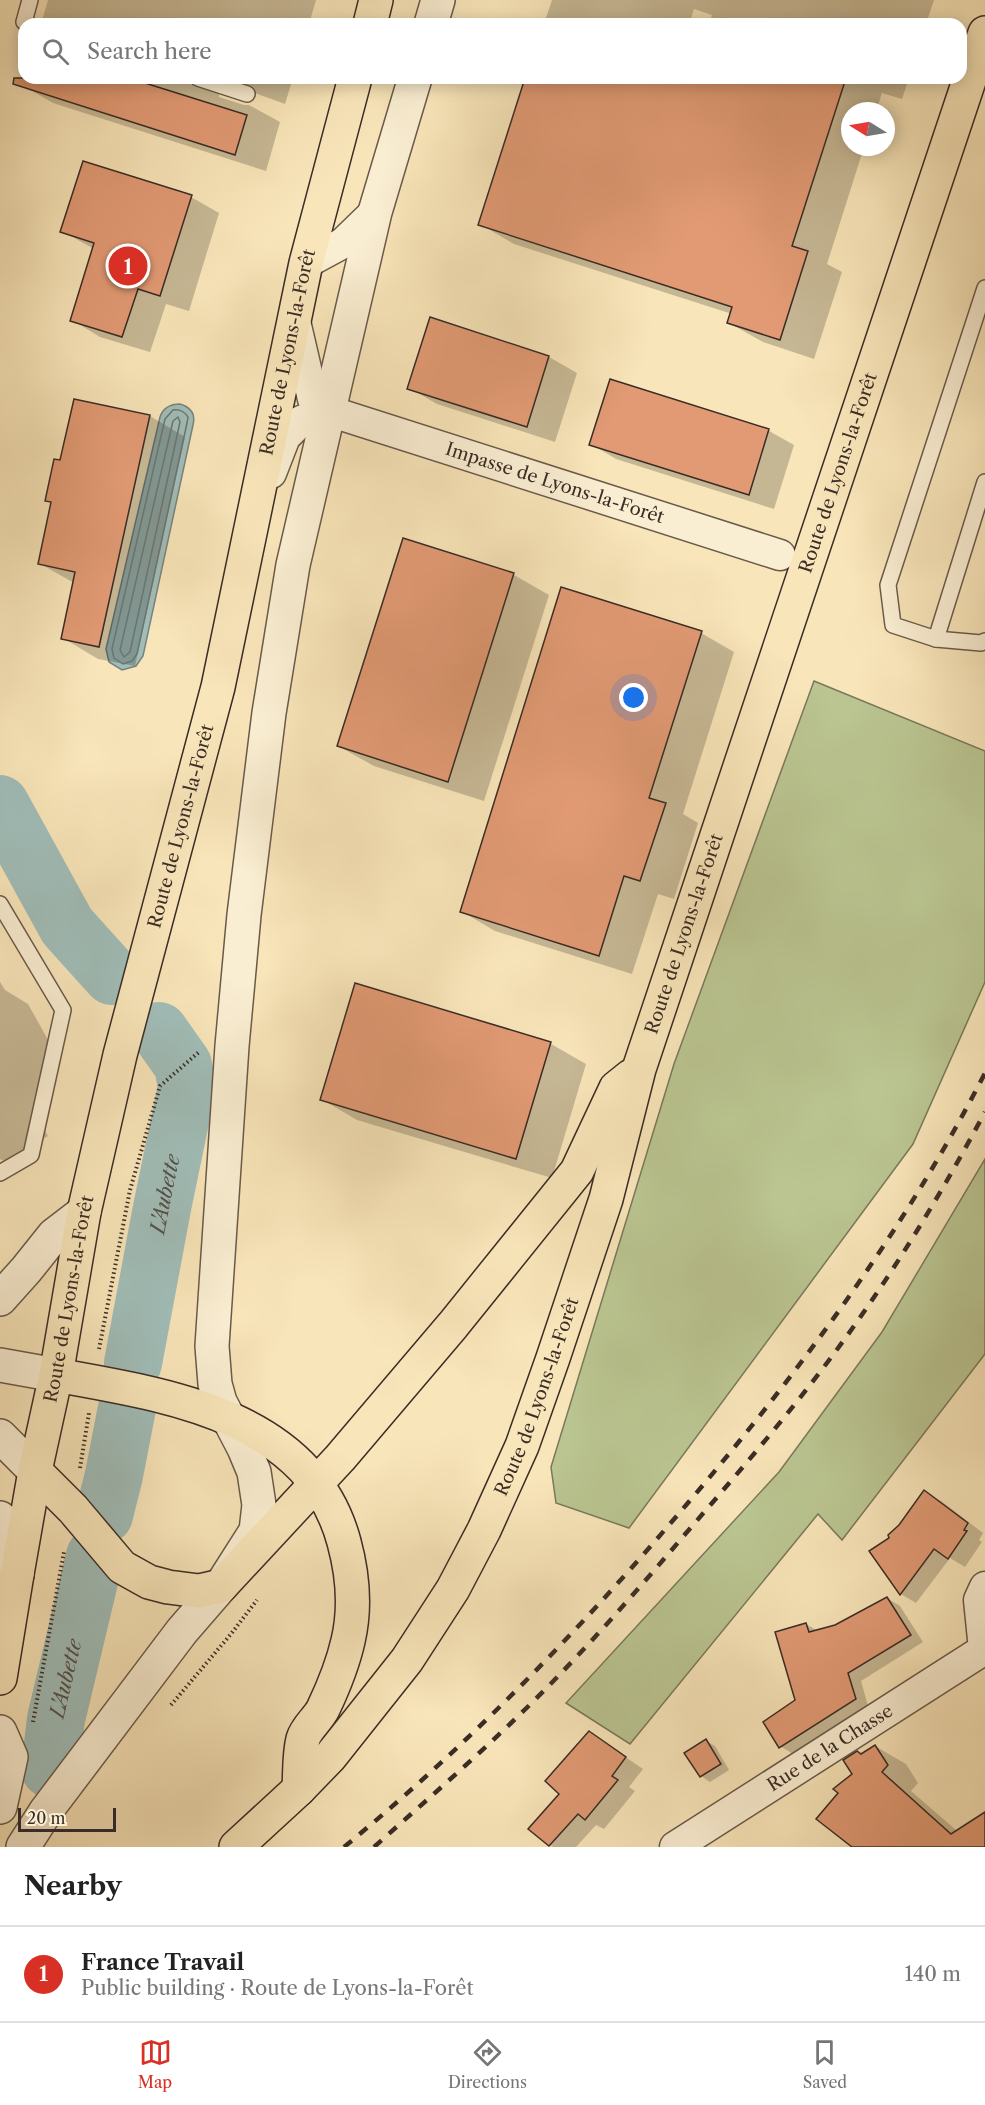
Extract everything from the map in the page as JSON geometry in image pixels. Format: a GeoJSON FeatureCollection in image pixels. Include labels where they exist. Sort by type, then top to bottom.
{"type":"FeatureCollection","features":[{"type":"Feature","properties":{"kind":"main road"},"geometry":{"type":"LineString","coordinates":[[371,18],[376,0]]}},
{"type":"Feature","properties":{"kind":"main road","name":"Route de Lyons-la-Forêt"},"geometry":{"type":"LineString","coordinates":[[236,1847],[330,1757],[406,1660],[453,1589],[484,1530],[522,1446],[606,1199],[639,1069],[985,33]]}},
{"type":"Feature","properties":{"kind":"main road","name":"Route de Lyons-la-Forêt"},"geometry":{"type":"LineString","coordinates":[[0,1678],[16,1574],[56,1375],[84,1212],[120,1055],[218,687],[306,262],[353,84]]}},
{"type":"Feature","properties":{"kind":"main road"},"geometry":{"type":"LineString","coordinates":[[35,1471],[73,1509],[122,1567],[149,1582],[199,1591],[221,1586],[317,1484],[453,1325],[577,1171],[616,1088],[639,1069]]}},
{"type":"Feature","properties":{"kind":"main road"},"geometry":{"type":"LineString","coordinates":[[56,1375],[155,1393],[229,1417],[266,1437],[297,1461],[317,1484],[330,1505],[340,1527],[353,1584],[352,1614],[348,1641],[323,1710],[303,1738],[299,1789]]}},
{"type":"Feature","properties":{"kind":"street"},"geometry":{"type":"LineString","coordinates":[[433,18],[438,0]]}},
{"type":"Feature","properties":{"kind":"street"},"geometry":{"type":"LineString","coordinates":[[23,1847],[60,1792],[182,1631],[221,1586],[256,1531],[259,1505],[254,1472],[220,1401],[215,1384],[212,1346],[232,1046],[244,915],[268,713],[291,576],[375,212],[413,84]]}},
{"type":"Feature","properties":{"kind":"street"},"geometry":{"type":"LineString","coordinates":[[306,262],[343,243],[375,212]]}},
{"type":"Feature","properties":{"kind":"street"},"geometry":{"type":"LineString","coordinates":[[294,317],[313,399],[329,411]]}},
{"type":"Feature","properties":{"kind":"street"},"geometry":{"type":"LineString","coordinates":[[254,515],[285,437],[302,421],[329,411]]}},
{"type":"Feature","properties":{"kind":"street","name":"Impasse de Lyons-la-Forêt"},"geometry":{"type":"LineString","coordinates":[[329,411],[780,555]]}},
{"type":"Feature","properties":{"kind":"street"},"geometry":{"type":"LineString","coordinates":[[0,1299],[54,1235],[84,1212]]}},
{"type":"Feature","properties":{"kind":"street"},"geometry":{"type":"LineString","coordinates":[[0,1365],[56,1375]]}},
{"type":"Feature","properties":{"kind":"street"},"geometry":{"type":"LineString","coordinates":[[0,1436],[35,1471]]}},
{"type":"Feature","properties":{"kind":"street"},"geometry":{"type":"LineString","coordinates":[[0,1518],[16,1574]]}},
{"type":"Feature","properties":{"kind":"street"},"geometry":{"type":"LineString","coordinates":[[985,1587],[978,1600],[985,1649]]}},
{"type":"Feature","properties":{"kind":"street","name":"Rue de la Chasse"},"geometry":{"type":"LineString","coordinates":[[675,1847],[985,1649]]}},
{"type":"Feature","properties":{"kind":"street"},"geometry":{"type":"LineString","coordinates":[[0,1807],[16,1731]]}},
{"type":"Feature","properties":{"kind":"lane"},"geometry":{"type":"LineString","coordinates":[[25,18],[30,0]]}},
{"type":"Feature","properties":{"kind":"lane"},"geometry":{"type":"LineString","coordinates":[[216,84],[247,94]]}},
{"type":"Feature","properties":{"kind":"lane"},"geometry":{"type":"LineString","coordinates":[[985,288],[888,585],[893,625],[936,639],[981,643],[985,641]]}},
{"type":"Feature","properties":{"kind":"lane"},"geometry":{"type":"LineString","coordinates":[[936,639],[985,482]]}},
{"type":"Feature","properties":{"kind":"lane"},"geometry":{"type":"LineString","coordinates":[[0,904],[63,1010],[31,1155],[0,1173]]}},
{"type":"Feature","properties":{"kind":"path"},"geometry":{"type":"LineString","coordinates":[[16,1731],[73,1509],[102,1327],[130,1190],[160,1086],[202,1048]]}},
{"type":"Feature","properties":{"kind":"green space"},"geometry":{"type":"Polygon","coordinates":[[[814,681],[985,751],[985,982],[913,1144],[629,1528],[556,1503],[551,1467],[674,1064],[814,681]]]}},
{"type":"Feature","properties":{"kind":"green space"},"geometry":{"type":"Polygon","coordinates":[[[985,1159],[985,1354],[842,1540],[818,1514],[630,1744],[566,1703],[779,1472],[882,1332],[985,1159]]]}},
{"type":"Feature","properties":{"kind":"water"},"geometry":{"type":"Polygon","coordinates":[[[180,404],[191,411],[194,421],[143,656],[136,666],[122,670],[109,662],[106,649],[160,417],[167,407],[180,404]]]}},
{"type":"Feature","properties":{"kind":"building"},"geometry":{"type":"Polygon","coordinates":[[[14,78],[18,78],[18,84],[148,84],[247,115],[235,155],[13,84],[14,78]]]}},
{"type":"Feature","properties":{"kind":"building"},"geometry":{"type":"Polygon","coordinates":[[[523,84],[844,84],[792,246],[808,251],[780,340],[727,323],[732,307],[478,225],[523,84]]]}},
{"type":"Feature","properties":{"kind":"building"},"geometry":{"type":"Polygon","coordinates":[[[83,161],[192,195],[160,296],[138,289],[122,337],[70,321],[94,243],[60,232],[83,161]]]}},
{"type":"Feature","properties":{"kind":"building"},"geometry":{"type":"Polygon","coordinates":[[[430,317],[549,356],[527,427],[407,389],[430,317]]]}},
{"type":"Feature","properties":{"kind":"building"},"geometry":{"type":"Polygon","coordinates":[[[610,379],[769,429],[749,495],[589,445],[610,379]]]}},
{"type":"Feature","properties":{"kind":"building"},"geometry":{"type":"Polygon","coordinates":[[[74,399],[150,415],[99,647],[61,639],[75,572],[38,564],[51,502],[45,501],[54,459],[60,460],[74,399]]]}},
{"type":"Feature","properties":{"kind":"building"},"geometry":{"type":"Polygon","coordinates":[[[403,538],[514,573],[448,782],[337,746],[403,538]]]}},
{"type":"Feature","properties":{"kind":"building"},"geometry":{"type":"Polygon","coordinates":[[[561,587],[702,631],[649,798],[666,803],[640,881],[624,876],[599,956],[460,912],[561,587]]]}},
{"type":"Feature","properties":{"kind":"building"},"geometry":{"type":"Polygon","coordinates":[[[355,983],[551,1042],[516,1159],[320,1100],[355,983]]]}},
{"type":"Feature","properties":{"kind":"building"},"geometry":{"type":"Polygon","coordinates":[[[924,1490],[968,1523],[964,1530],[967,1531],[948,1559],[934,1549],[900,1595],[869,1551],[889,1538],[888,1535],[899,1525],[924,1490]]]}},
{"type":"Feature","properties":{"kind":"building"},"geometry":{"type":"Polygon","coordinates":[[[887,1597],[911,1635],[848,1673],[856,1699],[779,1748],[763,1722],[795,1700],[775,1632],[806,1623],[809,1632],[835,1625],[887,1597]]]}},
{"type":"Feature","properties":{"kind":"building"},"geometry":{"type":"Polygon","coordinates":[[[589,1731],[626,1757],[612,1776],[618,1780],[585,1820],[578,1814],[549,1846],[528,1829],[559,1794],[545,1781],[589,1731]]]}},
{"type":"Feature","properties":{"kind":"building"},"geometry":{"type":"Polygon","coordinates":[[[706,1739],[721,1764],[700,1777],[684,1753],[706,1739]]]}},
{"type":"Feature","properties":{"kind":"building"},"geometry":{"type":"Polygon","coordinates":[[[875,1745],[888,1765],[882,1772],[951,1834],[985,1812],[985,1847],[852,1847],[816,1819],[838,1793],[833,1789],[852,1774],[843,1760],[857,1751],[861,1754],[875,1745]]]}},
{"type":"Feature","properties":{"kind":"waterway","name":"L'Aubette"},"geometry":{"type":"LineString","coordinates":[[0,804],[67,926],[112,976]]}},
{"type":"Feature","properties":{"kind":"waterway","name":"L'Aubette"},"geometry":{"type":"LineString","coordinates":[[133,1363],[187,1087],[183,1065],[159,1031]]}},
{"type":"Feature","properties":{"kind":"waterway","name":"L'Aubette"},"geometry":{"type":"LineString","coordinates":[[104,1515],[127,1408]]}},
{"type":"Feature","properties":{"kind":"waterway","name":"L'Aubette"},"geometry":{"type":"LineString","coordinates":[[50,1769],[56,1719],[95,1556]]}},
{"type":"Feature","properties":{"kind":"railway"},"geometry":{"type":"LineString","coordinates":[[344,1847],[432,1771],[517,1690],[597,1606],[719,1466],[803,1360],[882,1249],[953,1133],[985,1073]]}},
{"type":"Feature","properties":{"kind":"railway"},"geometry":{"type":"LineString","coordinates":[[374,1847],[493,1740],[556,1678],[645,1581],[773,1431],[835,1353],[890,1274],[985,1112]]}},
{"type":"Feature","properties":{"kind":"place","name":"France Travail"},"geometry":{"type":"Point","coordinates":[128,266]}}]}
